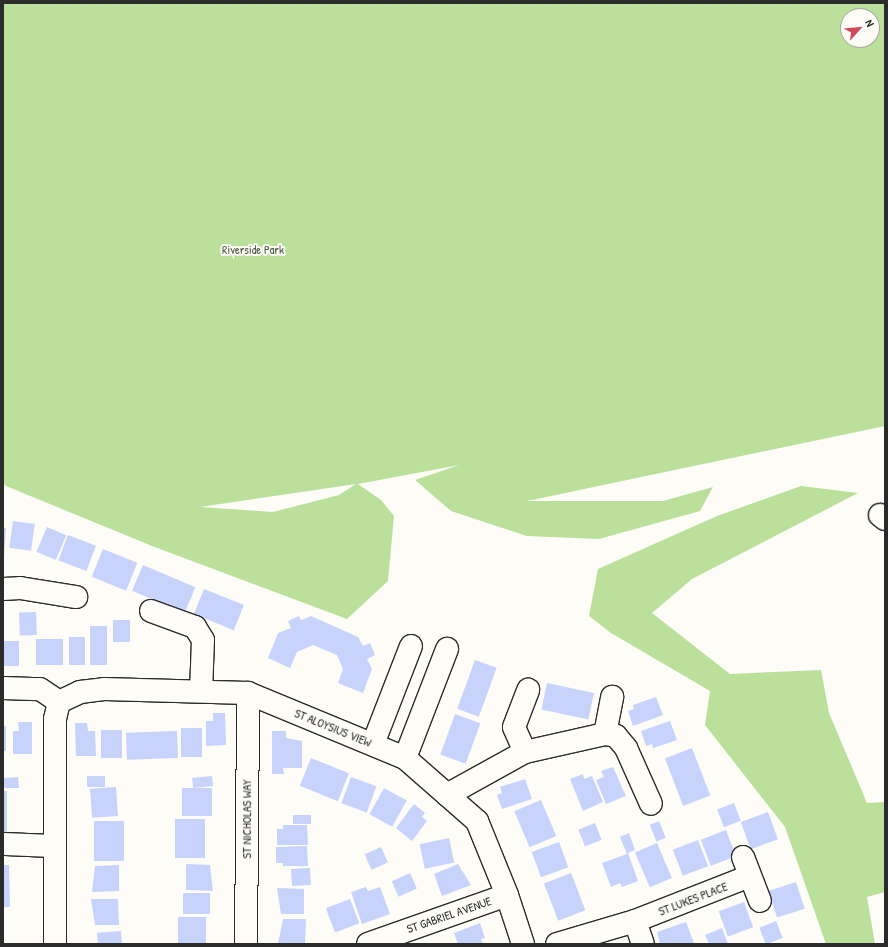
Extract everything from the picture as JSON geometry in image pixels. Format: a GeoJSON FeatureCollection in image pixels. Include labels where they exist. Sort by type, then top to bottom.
{"type":"FeatureCollection","features":[{"type":"Feature","properties":{"kind":"street"},"geometry":{"type":"LineString","coordinates":[[11,588],[76,597]]}},
{"type":"Feature","properties":{"kind":"street"},"geometry":{"type":"LineString","coordinates":[[151,611],[195,627],[203,640],[201,691]]}},
{"type":"Feature","properties":{"kind":"street"},"geometry":{"type":"LineString","coordinates":[[373,744],[411,646]]}},
{"type":"Feature","properties":{"kind":"street"},"geometry":{"type":"LineString","coordinates":[[405,758],[447,649]]}},
{"type":"Feature","properties":{"kind":"street"},"geometry":{"type":"LineString","coordinates":[[3,688],[40,689],[59,702],[55,719],[53,846],[55,944]]}},
{"type":"Feature","properties":{"kind":"street","name":"ST ALOYSIUS VIEW"},"geometry":{"type":"LineString","coordinates":[[59,702],[80,692],[104,689],[248,693],[405,758],[478,821],[507,895],[523,944]]}},
{"type":"Feature","properties":{"kind":"street"},"geometry":{"type":"LineString","coordinates":[[525,752],[514,727],[528,690]]}},
{"type":"Feature","properties":{"kind":"street","name":"ST NICHOLAS WAY"},"geometry":{"type":"LineString","coordinates":[[246,944],[248,693]]}},
{"type":"Feature","properties":{"kind":"street"},"geometry":{"type":"LineString","coordinates":[[605,734],[612,697]]}},
{"type":"Feature","properties":{"kind":"street"},"geometry":{"type":"LineString","coordinates":[[447,795],[525,752],[605,734],[616,736],[626,748],[651,804]]}},
{"type":"Feature","properties":{"kind":"street"},"geometry":{"type":"LineString","coordinates":[[3,844],[53,846]]}},
{"type":"Feature","properties":{"kind":"street","name":"ST LUKES PLACE"},"geometry":{"type":"LineString","coordinates":[[557,944],[635,921],[747,866],[760,901]]}},
{"type":"Feature","properties":{"kind":"street","name":"ST GABRIEL AVENUE"},"geometry":{"type":"LineString","coordinates":[[368,944],[507,895]]}},
{"type":"Feature","properties":{"kind":"street"},"geometry":{"type":"LineString","coordinates":[[635,921],[643,944]]}},
{"type":"Feature","properties":{"kind":"green space","name":"Riverside Park"},"geometry":{"type":"Polygon","coordinates":[[[3,3],[885,3],[885,426],[527,501],[663,501],[713,487],[700,511],[599,539],[527,536],[451,511],[415,480],[459,465],[358,484],[381,500],[394,516],[388,581],[347,619],[152,546],[6,486],[3,483],[3,3]],[[356,484],[200,507],[273,512],[339,495],[356,484]]]}},
{"type":"Feature","properties":{"kind":"green space"},"geometry":{"type":"Polygon","coordinates":[[[801,486],[858,493],[692,579],[652,613],[730,674],[821,670],[829,713],[867,803],[885,802],[885,892],[867,897],[875,944],[826,944],[785,827],[705,725],[710,691],[611,633],[589,616],[598,569],[717,516],[801,486]]]}},
{"type":"Feature","properties":{"kind":"building"},"geometry":{"type":"Polygon","coordinates":[[[13,521],[35,524],[31,551],[9,548],[13,521]]]}},
{"type":"Feature","properties":{"kind":"building"},"geometry":{"type":"Polygon","coordinates":[[[47,527],[66,535],[56,560],[36,552],[47,527]]]}},
{"type":"Feature","properties":{"kind":"building"},"geometry":{"type":"Polygon","coordinates":[[[3,528],[6,528],[4,557],[3,557],[3,528]]]}},
{"type":"Feature","properties":{"kind":"building"},"geometry":{"type":"Polygon","coordinates":[[[68,535],[96,546],[86,571],[58,560],[68,535]]]}},
{"type":"Feature","properties":{"kind":"building"},"geometry":{"type":"Polygon","coordinates":[[[103,549],[137,563],[126,591],[92,577],[103,549]]]}},
{"type":"Feature","properties":{"kind":"building"},"geometry":{"type":"Polygon","coordinates":[[[143,565],[195,587],[185,613],[132,591],[143,565]]]}},
{"type":"Feature","properties":{"kind":"building"},"geometry":{"type":"Polygon","coordinates":[[[204,589],[244,605],[234,630],[194,614],[204,589]]]}},
{"type":"Feature","properties":{"kind":"building"},"geometry":{"type":"Polygon","coordinates":[[[36,612],[37,635],[20,636],[19,613],[36,612]]]}},
{"type":"Feature","properties":{"kind":"building"},"geometry":{"type":"Polygon","coordinates":[[[299,616],[301,620],[311,616],[358,637],[363,646],[370,643],[375,655],[367,659],[372,669],[363,693],[338,683],[343,669],[337,655],[313,645],[297,652],[290,668],[268,658],[278,633],[291,628],[288,621],[299,616]]]}},
{"type":"Feature","properties":{"kind":"building"},"geometry":{"type":"Polygon","coordinates":[[[113,620],[130,620],[130,642],[113,642],[113,620]]]}},
{"type":"Feature","properties":{"kind":"building"},"geometry":{"type":"Polygon","coordinates":[[[90,626],[107,626],[107,665],[90,665],[90,626]]]}},
{"type":"Feature","properties":{"kind":"building"},"geometry":{"type":"Polygon","coordinates":[[[69,637],[85,637],[85,665],[69,665],[69,637]]]}},
{"type":"Feature","properties":{"kind":"building"},"geometry":{"type":"Polygon","coordinates":[[[36,639],[63,639],[63,665],[36,665],[36,639]]]}},
{"type":"Feature","properties":{"kind":"building"},"geometry":{"type":"Polygon","coordinates":[[[3,641],[19,641],[19,666],[3,666],[3,641]]]}},
{"type":"Feature","properties":{"kind":"building"},"geometry":{"type":"Polygon","coordinates":[[[475,660],[497,668],[479,717],[457,709],[475,660]]]}},
{"type":"Feature","properties":{"kind":"building"},"geometry":{"type":"Polygon","coordinates":[[[547,683],[594,693],[588,719],[541,709],[547,683]]]}},
{"type":"Feature","properties":{"kind":"building"},"geometry":{"type":"Polygon","coordinates":[[[656,697],[663,715],[633,726],[628,711],[634,709],[633,705],[656,697]]]}},
{"type":"Feature","properties":{"kind":"building"},"geometry":{"type":"Polygon","coordinates":[[[213,713],[225,713],[226,745],[206,746],[206,721],[213,721],[213,713]]]}},
{"type":"Feature","properties":{"kind":"building"},"geometry":{"type":"Polygon","coordinates":[[[455,714],[480,723],[466,764],[440,754],[455,714]]]}},
{"type":"Feature","properties":{"kind":"building"},"geometry":{"type":"Polygon","coordinates":[[[670,721],[677,740],[653,748],[652,744],[646,746],[641,731],[670,721]]]}},
{"type":"Feature","properties":{"kind":"building"},"geometry":{"type":"Polygon","coordinates":[[[18,722],[32,722],[32,754],[13,754],[13,731],[19,731],[18,722]]]}},
{"type":"Feature","properties":{"kind":"building"},"geometry":{"type":"Polygon","coordinates":[[[75,723],[87,723],[88,731],[95,731],[96,756],[76,756],[75,723]]]}},
{"type":"Feature","properties":{"kind":"building"},"geometry":{"type":"Polygon","coordinates":[[[3,726],[6,726],[6,751],[3,751],[3,726]]]}},
{"type":"Feature","properties":{"kind":"building"},"geometry":{"type":"Polygon","coordinates":[[[181,728],[202,728],[202,757],[181,757],[181,728]]]}},
{"type":"Feature","properties":{"kind":"building"},"geometry":{"type":"Polygon","coordinates":[[[101,730],[122,730],[122,758],[101,758],[101,730]]]}},
{"type":"Feature","properties":{"kind":"building"},"geometry":{"type":"Polygon","coordinates":[[[177,731],[178,758],[127,760],[126,733],[177,731]]]}},
{"type":"Feature","properties":{"kind":"building"},"geometry":{"type":"Polygon","coordinates":[[[272,731],[286,731],[286,738],[302,741],[302,768],[283,768],[284,774],[272,774],[272,731]]]}},
{"type":"Feature","properties":{"kind":"building"},"geometry":{"type":"Polygon","coordinates":[[[692,748],[710,796],[683,806],[665,758],[692,748]]]}},
{"type":"Feature","properties":{"kind":"building"},"geometry":{"type":"Polygon","coordinates":[[[311,758],[349,773],[338,801],[300,786],[311,758]]]}},
{"type":"Feature","properties":{"kind":"building"},"geometry":{"type":"Polygon","coordinates":[[[613,767],[626,796],[606,804],[596,780],[604,777],[601,771],[613,767]]]}},
{"type":"Feature","properties":{"kind":"building"},"geometry":{"type":"Polygon","coordinates":[[[583,774],[584,779],[592,776],[603,802],[583,811],[570,779],[583,774]]]}},
{"type":"Feature","properties":{"kind":"building"},"geometry":{"type":"Polygon","coordinates":[[[87,776],[105,776],[105,787],[87,787],[87,776]]]}},
{"type":"Feature","properties":{"kind":"building"},"geometry":{"type":"Polygon","coordinates":[[[212,776],[213,786],[193,788],[192,778],[212,776]]]}},
{"type":"Feature","properties":{"kind":"building"},"geometry":{"type":"Polygon","coordinates":[[[18,777],[19,788],[3,788],[3,778],[18,777]]]}},
{"type":"Feature","properties":{"kind":"building"},"geometry":{"type":"Polygon","coordinates":[[[351,777],[376,786],[367,813],[341,803],[351,777]]]}},
{"type":"Feature","properties":{"kind":"building"},"geometry":{"type":"Polygon","coordinates":[[[525,779],[532,799],[502,809],[497,795],[502,793],[500,787],[525,779]]]}},
{"type":"Feature","properties":{"kind":"building"},"geometry":{"type":"Polygon","coordinates":[[[116,787],[118,816],[92,818],[90,789],[116,787]]]}},
{"type":"Feature","properties":{"kind":"building"},"geometry":{"type":"Polygon","coordinates":[[[182,788],[212,788],[212,816],[182,816],[182,788]]]}},
{"type":"Feature","properties":{"kind":"building"},"geometry":{"type":"Polygon","coordinates":[[[384,788],[407,801],[392,827],[369,814],[384,788]]]}},
{"type":"Feature","properties":{"kind":"building"},"geometry":{"type":"Polygon","coordinates":[[[3,791],[7,791],[7,833],[3,833],[3,791]]]}},
{"type":"Feature","properties":{"kind":"building"},"geometry":{"type":"Polygon","coordinates":[[[541,800],[556,836],[530,847],[514,811],[541,800]]]}},
{"type":"Feature","properties":{"kind":"building"},"geometry":{"type":"Polygon","coordinates":[[[734,803],[741,821],[724,827],[717,809],[734,803]]]}},
{"type":"Feature","properties":{"kind":"building"},"geometry":{"type":"Polygon","coordinates":[[[414,804],[425,813],[422,817],[427,821],[412,841],[396,828],[414,804]]]}},
{"type":"Feature","properties":{"kind":"building"},"geometry":{"type":"Polygon","coordinates":[[[768,812],[778,839],[751,849],[741,822],[768,812]]]}},
{"type":"Feature","properties":{"kind":"building"},"geometry":{"type":"Polygon","coordinates":[[[293,815],[311,815],[311,824],[293,824],[293,815]]]}},
{"type":"Feature","properties":{"kind":"building"},"geometry":{"type":"Polygon","coordinates":[[[175,819],[205,819],[205,858],[175,858],[175,819]]]}},
{"type":"Feature","properties":{"kind":"building"},"geometry":{"type":"Polygon","coordinates":[[[94,821],[124,821],[124,861],[94,861],[94,821]]]}},
{"type":"Feature","properties":{"kind":"building"},"geometry":{"type":"Polygon","coordinates":[[[659,821],[666,838],[656,841],[650,825],[659,821]]]}},
{"type":"Feature","properties":{"kind":"building"},"geometry":{"type":"Polygon","coordinates":[[[595,823],[602,840],[585,846],[578,830],[595,823]]]}},
{"type":"Feature","properties":{"kind":"building"},"geometry":{"type":"Polygon","coordinates":[[[283,825],[307,825],[308,845],[277,845],[277,829],[283,829],[283,825]]]}},
{"type":"Feature","properties":{"kind":"building"},"geometry":{"type":"Polygon","coordinates":[[[726,830],[736,856],[711,866],[701,840],[726,830]]]}},
{"type":"Feature","properties":{"kind":"building"},"geometry":{"type":"Polygon","coordinates":[[[629,833],[635,850],[628,853],[638,881],[622,887],[620,883],[611,887],[602,863],[627,854],[620,837],[629,833]]]}},
{"type":"Feature","properties":{"kind":"building"},"geometry":{"type":"Polygon","coordinates":[[[449,838],[454,862],[425,869],[420,844],[449,838]]]}},
{"type":"Feature","properties":{"kind":"building"},"geometry":{"type":"Polygon","coordinates":[[[698,840],[708,866],[683,876],[673,850],[698,840]]]}},
{"type":"Feature","properties":{"kind":"building"},"geometry":{"type":"Polygon","coordinates":[[[559,842],[568,867],[541,877],[532,852],[559,842]]]}},
{"type":"Feature","properties":{"kind":"building"},"geometry":{"type":"Polygon","coordinates":[[[657,843],[672,878],[650,887],[635,852],[657,843]]]}},
{"type":"Feature","properties":{"kind":"building"},"geometry":{"type":"Polygon","coordinates":[[[307,846],[308,866],[283,866],[283,863],[276,863],[276,847],[307,846]]]}},
{"type":"Feature","properties":{"kind":"building"},"geometry":{"type":"Polygon","coordinates":[[[381,847],[388,863],[371,870],[365,854],[381,847]]]}},
{"type":"Feature","properties":{"kind":"building"},"geometry":{"type":"Polygon","coordinates":[[[186,864],[210,865],[213,891],[186,890],[186,864]]]}},
{"type":"Feature","properties":{"kind":"building"},"geometry":{"type":"Polygon","coordinates":[[[458,864],[471,885],[442,896],[434,874],[458,864]]]}},
{"type":"Feature","properties":{"kind":"building"},"geometry":{"type":"Polygon","coordinates":[[[3,865],[9,865],[10,907],[3,907],[3,865]]]}},
{"type":"Feature","properties":{"kind":"building"},"geometry":{"type":"Polygon","coordinates":[[[119,865],[119,891],[92,892],[95,866],[119,865]]]}},
{"type":"Feature","properties":{"kind":"building"},"geometry":{"type":"Polygon","coordinates":[[[310,868],[311,885],[292,886],[291,869],[310,868]]]}},
{"type":"Feature","properties":{"kind":"building"},"geometry":{"type":"Polygon","coordinates":[[[410,873],[417,889],[399,897],[392,881],[410,873]]]}},
{"type":"Feature","properties":{"kind":"building"},"geometry":{"type":"Polygon","coordinates":[[[571,873],[585,910],[558,921],[544,883],[571,873]]]}},
{"type":"Feature","properties":{"kind":"building"},"geometry":{"type":"Polygon","coordinates":[[[796,882],[805,909],[777,918],[768,891],[796,882]]]}},
{"type":"Feature","properties":{"kind":"building"},"geometry":{"type":"Polygon","coordinates":[[[366,887],[368,891],[380,887],[390,914],[362,924],[351,892],[366,887]]]}},
{"type":"Feature","properties":{"kind":"building"},"geometry":{"type":"Polygon","coordinates":[[[277,888],[304,889],[304,914],[281,914],[277,888]]]}},
{"type":"Feature","properties":{"kind":"building"},"geometry":{"type":"Polygon","coordinates":[[[183,893],[210,893],[210,914],[183,914],[183,893]]]}},
{"type":"Feature","properties":{"kind":"building"},"geometry":{"type":"Polygon","coordinates":[[[91,899],[118,899],[119,925],[95,925],[91,899]]]}},
{"type":"Feature","properties":{"kind":"building"},"geometry":{"type":"Polygon","coordinates":[[[350,899],[359,923],[335,933],[326,908],[350,899]]]}},
{"type":"Feature","properties":{"kind":"building"},"geometry":{"type":"Polygon","coordinates":[[[744,902],[753,927],[728,937],[719,911],[744,902]]]}},
{"type":"Feature","properties":{"kind":"building"},"geometry":{"type":"Polygon","coordinates":[[[178,917],[206,917],[206,944],[178,944],[178,917]]]}},
{"type":"Feature","properties":{"kind":"building"},"geometry":{"type":"Polygon","coordinates":[[[283,919],[306,919],[305,944],[278,944],[283,919]]]}},
{"type":"Feature","properties":{"kind":"building"},"geometry":{"type":"Polygon","coordinates":[[[776,921],[783,938],[766,944],[759,928],[776,921]]]}},
{"type":"Feature","properties":{"kind":"building"},"geometry":{"type":"Polygon","coordinates":[[[686,922],[694,943],[660,944],[657,932],[686,922]]]}},
{"type":"Feature","properties":{"kind":"building"},"geometry":{"type":"Polygon","coordinates":[[[480,923],[485,938],[481,939],[483,944],[458,944],[454,933],[480,923]]]}},
{"type":"Feature","properties":{"kind":"building"},"geometry":{"type":"Polygon","coordinates":[[[722,928],[728,944],[709,944],[705,935],[722,928]]]}},
{"type":"Feature","properties":{"kind":"building"},"geometry":{"type":"Polygon","coordinates":[[[121,931],[122,944],[98,944],[97,933],[121,931]]]}}]}
